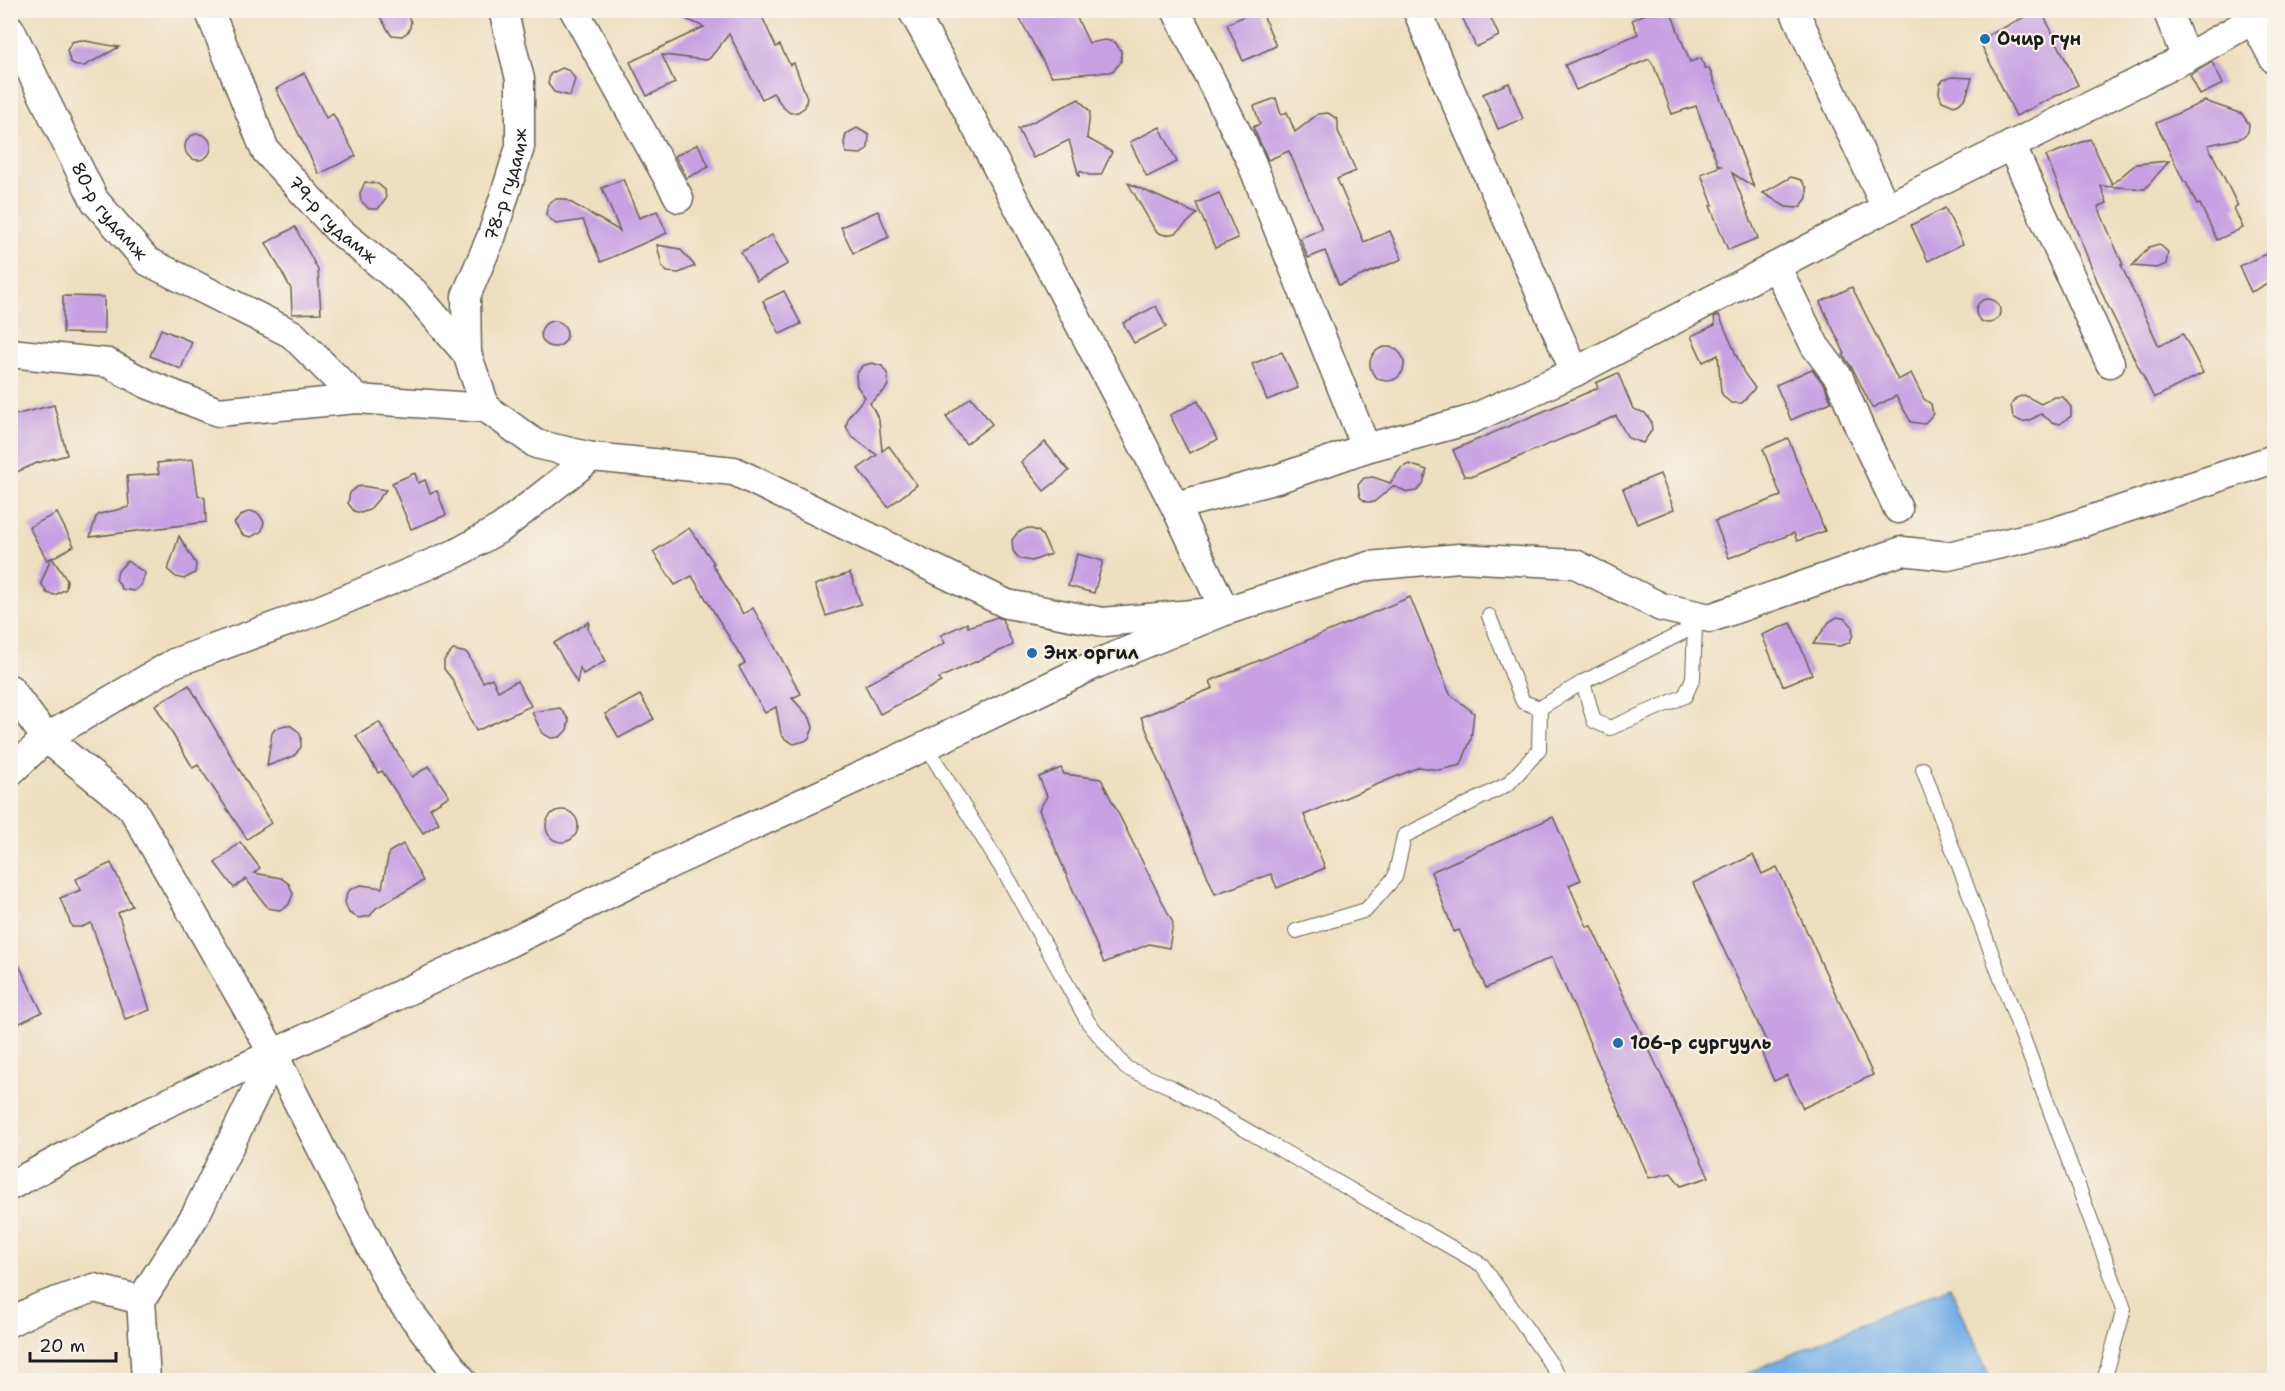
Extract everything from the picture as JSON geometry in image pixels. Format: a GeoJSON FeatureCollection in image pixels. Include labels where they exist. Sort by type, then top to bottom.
{"type":"FeatureCollection","features":[{"type":"Feature","properties":{"kind":"street","name":"79-р гудамж"},"geometry":{"type":"LineString","coordinates":[[208,10],[265,150],[337,228],[414,292],[467,354],[486,408]]}},
{"type":"Feature","properties":{"kind":"street","name":"78-р гудамж"},"geometry":{"type":"LineString","coordinates":[[467,354],[466,296],[492,235],[520,147],[520,79],[503,10]]}},
{"type":"Feature","properties":{"kind":"street"},"geometry":{"type":"LineString","coordinates":[[573,10],[679,198]]}},
{"type":"Feature","properties":{"kind":"street"},"geometry":{"type":"LineString","coordinates":[[912,10],[1175,506],[1225,611]]}},
{"type":"Feature","properties":{"kind":"street"},"geometry":{"type":"LineString","coordinates":[[1176,10],[1250,159],[1366,448]]}},
{"type":"Feature","properties":{"kind":"street"},"geometry":{"type":"LineString","coordinates":[[1417,10],[1575,372]]}},
{"type":"Feature","properties":{"kind":"street"},"geometry":{"type":"LineString","coordinates":[[1794,10],[1886,208]]}},
{"type":"Feature","properties":{"kind":"street"},"geometry":{"type":"LineString","coordinates":[[2167,10],[2186,57]]}},
{"type":"Feature","properties":{"kind":"street"},"geometry":{"type":"LineString","coordinates":[[1175,506],[1277,479],[1366,448],[1470,420],[1575,372],[1886,208],[2186,57],[2262,15],[2274,59]]}},
{"type":"Feature","properties":{"kind":"street","name":"80-р гудамж"},"geometry":{"type":"LineString","coordinates":[[10,28],[95,201],[147,261],[292,334],[357,399]]}},
{"type":"Feature","properties":{"kind":"street"},"geometry":{"type":"LineString","coordinates":[[2011,145],[2110,363]]}},
{"type":"Feature","properties":{"kind":"street"},"geometry":{"type":"LineString","coordinates":[[1776,266],[1815,346],[1839,378],[1898,509]]}},
{"type":"Feature","properties":{"kind":"street"},"geometry":{"type":"LineString","coordinates":[[10,353],[108,363],[147,384],[218,412],[357,399],[486,408],[536,444],[592,457],[734,471],[1007,604],[1103,622],[1225,611]]}},
{"type":"Feature","properties":{"kind":"street"},"geometry":{"type":"LineString","coordinates":[[10,772],[46,738],[174,663],[317,610],[457,553],[501,528],[592,457]]}},
{"type":"Feature","properties":{"kind":"street"},"geometry":{"type":"LineString","coordinates":[[10,1186],[146,1113],[274,1055],[663,867],[926,746],[1098,663],[1225,611],[1369,566],[1459,558],[1575,564],[1661,607],[1703,622],[1902,550],[1948,556],[2054,532],[2274,459]]}},
{"type":"Feature","properties":{"kind":"street"},"geometry":{"type":"LineString","coordinates":[[10,689],[46,738],[132,808],[274,1055],[394,1292],[462,1380]]}},
{"type":"Feature","properties":{"kind":"street"},"geometry":{"type":"LineString","coordinates":[[146,1380],[141,1300],[195,1215],[274,1055]]}},
{"type":"Feature","properties":{"kind":"street"},"geometry":{"type":"LineString","coordinates":[[10,1322],[38,1308],[94,1288],[141,1300]]}},
{"type":"Feature","properties":{"kind":"lane"},"geometry":{"type":"LineString","coordinates":[[1489,616],[1523,702],[1540,708]]}},
{"type":"Feature","properties":{"kind":"lane"},"geometry":{"type":"LineString","coordinates":[[1583,682],[1594,721],[1610,728],[1685,696],[1692,678],[1703,622]]}},
{"type":"Feature","properties":{"kind":"lane"},"geometry":{"type":"LineString","coordinates":[[1540,708],[1583,682],[1703,622]]}},
{"type":"Feature","properties":{"kind":"lane"},"geometry":{"type":"LineString","coordinates":[[1296,931],[1366,910],[1395,878],[1404,836],[1508,784],[1539,750],[1540,708]]}},
{"type":"Feature","properties":{"kind":"lane"},"geometry":{"type":"LineString","coordinates":[[926,746],[1009,880],[1088,1022],[1126,1068],[1171,1087],[1482,1265],[1562,1380]]}},
{"type":"Feature","properties":{"kind":"lane"},"geometry":{"type":"LineString","coordinates":[[1923,769],[2124,1309],[2105,1377],[2102,1380]]}},
{"type":"Feature","properties":{"kind":"water"},"geometry":{"type":"Polygon","coordinates":[[[1950,1286],[1991,1380],[1732,1380],[1950,1286]]]}},
{"type":"Feature","properties":{"kind":"building"},"geometry":{"type":"Polygon","coordinates":[[[376,10],[398,10],[407,14],[411,22],[409,31],[402,36],[391,35],[376,10]]]}},
{"type":"Feature","properties":{"kind":"building"},"geometry":{"type":"Polygon","coordinates":[[[666,10],[759,10],[776,47],[780,45],[790,65],[794,63],[807,98],[805,107],[798,112],[790,113],[773,93],[762,99],[729,34],[706,60],[662,55],[675,83],[647,96],[630,62],[704,27],[666,10]]]}},
{"type":"Feature","properties":{"kind":"building"},"geometry":{"type":"Polygon","coordinates":[[[1015,10],[1073,10],[1089,43],[1105,40],[1115,42],[1121,51],[1121,62],[1109,72],[1051,76],[1015,10]]]}},
{"type":"Feature","properties":{"kind":"building"},"geometry":{"type":"Polygon","coordinates":[[[1261,10],[1276,46],[1243,61],[1227,24],[1261,10]]]}},
{"type":"Feature","properties":{"kind":"building"},"geometry":{"type":"Polygon","coordinates":[[[1459,10],[1487,10],[1499,36],[1476,47],[1459,10]]]}},
{"type":"Feature","properties":{"kind":"building"},"geometry":{"type":"Polygon","coordinates":[[[1655,10],[1670,10],[1690,62],[1701,58],[1705,69],[1709,68],[1754,187],[1732,173],[1758,238],[1728,250],[1710,206],[1713,205],[1701,174],[1721,166],[1718,165],[1696,106],[1672,114],[1654,66],[1649,59],[1576,90],[1565,65],[1638,34],[1632,20],[1655,10]]]}},
{"type":"Feature","properties":{"kind":"building"},"geometry":{"type":"Polygon","coordinates":[[[2041,10],[2078,85],[2016,116],[1979,40],[2041,10]]]}},
{"type":"Feature","properties":{"kind":"building"},"geometry":{"type":"Polygon","coordinates":[[[80,40],[119,47],[84,66],[76,66],[70,61],[67,50],[72,42],[80,40]]]}},
{"type":"Feature","properties":{"kind":"building"},"geometry":{"type":"Polygon","coordinates":[[[2212,62],[2223,84],[2200,95],[2190,75],[2212,62]]]}},
{"type":"Feature","properties":{"kind":"building"},"geometry":{"type":"Polygon","coordinates":[[[562,68],[570,71],[575,79],[570,96],[554,92],[548,84],[550,74],[562,68]]]}},
{"type":"Feature","properties":{"kind":"building"},"geometry":{"type":"Polygon","coordinates":[[[304,73],[326,118],[333,114],[356,156],[319,174],[276,89],[304,73]]]}},
{"type":"Feature","properties":{"kind":"building"},"geometry":{"type":"Polygon","coordinates":[[[1952,77],[1972,78],[1966,97],[1954,106],[1942,101],[1939,93],[1943,80],[1952,77]]]}},
{"type":"Feature","properties":{"kind":"building"},"geometry":{"type":"Polygon","coordinates":[[[1509,83],[1523,119],[1498,129],[1483,94],[1509,83]]]}},
{"type":"Feature","properties":{"kind":"building"},"geometry":{"type":"Polygon","coordinates":[[[1276,98],[1281,115],[1287,112],[1295,132],[1318,114],[1328,113],[1336,118],[1338,131],[1356,171],[1337,179],[1364,242],[1390,231],[1402,259],[1339,285],[1325,251],[1308,258],[1300,238],[1322,229],[1289,151],[1268,160],[1253,127],[1260,124],[1254,106],[1276,98]]]}},
{"type":"Feature","properties":{"kind":"building"},"geometry":{"type":"Polygon","coordinates":[[[1079,99],[1090,112],[1087,138],[1112,152],[1101,175],[1089,175],[1080,171],[1079,177],[1069,140],[1033,158],[1018,129],[1079,99]]]}},
{"type":"Feature","properties":{"kind":"building"},"geometry":{"type":"Polygon","coordinates":[[[2205,101],[2242,114],[2249,124],[2248,132],[2241,138],[2208,145],[2238,206],[2234,208],[2243,228],[2217,240],[2200,204],[2197,205],[2184,182],[2156,123],[2205,101]]]}},
{"type":"Feature","properties":{"kind":"building"},"geometry":{"type":"Polygon","coordinates":[[[1160,127],[1177,162],[1147,177],[1130,142],[1160,127]]]}},
{"type":"Feature","properties":{"kind":"building"},"geometry":{"type":"Polygon","coordinates":[[[857,128],[869,135],[868,148],[861,154],[846,153],[844,143],[846,134],[857,128]]]}},
{"type":"Feature","properties":{"kind":"building"},"geometry":{"type":"Polygon","coordinates":[[[198,134],[207,138],[211,147],[207,156],[198,160],[189,156],[185,147],[189,138],[198,134]]]}},
{"type":"Feature","properties":{"kind":"building"},"geometry":{"type":"Polygon","coordinates":[[[2090,139],[2112,184],[2136,164],[2169,161],[2145,189],[2101,186],[2107,203],[2098,207],[2123,265],[2121,265],[2159,346],[2183,334],[2203,373],[2154,398],[2105,300],[2046,156],[2090,139]]]}},
{"type":"Feature","properties":{"kind":"building"},"geometry":{"type":"Polygon","coordinates":[[[698,144],[709,167],[687,178],[675,156],[698,144]]]}},
{"type":"Feature","properties":{"kind":"building"},"geometry":{"type":"Polygon","coordinates":[[[1791,177],[1801,180],[1807,188],[1807,198],[1801,206],[1786,207],[1763,193],[1791,177]]]}},
{"type":"Feature","properties":{"kind":"building"},"geometry":{"type":"Polygon","coordinates":[[[623,179],[639,218],[657,211],[667,233],[601,262],[583,220],[556,224],[546,215],[548,204],[555,199],[565,199],[620,231],[602,188],[623,179]]]}},
{"type":"Feature","properties":{"kind":"building"},"geometry":{"type":"Polygon","coordinates":[[[365,182],[378,184],[385,190],[386,199],[378,209],[369,209],[361,201],[360,193],[365,182]]]}},
{"type":"Feature","properties":{"kind":"building"},"geometry":{"type":"Polygon","coordinates":[[[1128,183],[1197,214],[1176,233],[1165,235],[1159,233],[1155,230],[1128,183]]]}},
{"type":"Feature","properties":{"kind":"building"},"geometry":{"type":"Polygon","coordinates":[[[1219,193],[1238,238],[1215,248],[1196,203],[1219,193]]]}},
{"type":"Feature","properties":{"kind":"building"},"geometry":{"type":"Polygon","coordinates":[[[1945,208],[1963,244],[1928,261],[1911,225],[1945,208]]]}},
{"type":"Feature","properties":{"kind":"building"},"geometry":{"type":"Polygon","coordinates":[[[878,211],[889,237],[853,253],[841,227],[878,211]]]}},
{"type":"Feature","properties":{"kind":"building"},"geometry":{"type":"Polygon","coordinates":[[[295,227],[318,270],[321,313],[292,314],[291,289],[266,243],[295,227]]]}},
{"type":"Feature","properties":{"kind":"building"},"geometry":{"type":"Polygon","coordinates":[[[772,235],[788,264],[757,281],[741,252],[772,235]]]}},
{"type":"Feature","properties":{"kind":"building"},"geometry":{"type":"Polygon","coordinates":[[[2159,244],[2168,252],[2166,264],[2157,268],[2132,266],[2149,247],[2159,244]]]}},
{"type":"Feature","properties":{"kind":"building"},"geometry":{"type":"Polygon","coordinates":[[[657,245],[680,249],[695,266],[679,273],[667,272],[662,266],[657,245]]]}},
{"type":"Feature","properties":{"kind":"building"},"geometry":{"type":"Polygon","coordinates":[[[2268,253],[2274,268],[2274,281],[2251,292],[2239,266],[2268,253]]]}},
{"type":"Feature","properties":{"kind":"building"},"geometry":{"type":"Polygon","coordinates":[[[1852,287],[1898,380],[1911,373],[1924,399],[1931,404],[1933,414],[1924,424],[1911,422],[1896,396],[1872,408],[1854,371],[1843,355],[1845,354],[1820,302],[1852,287]]]}},
{"type":"Feature","properties":{"kind":"building"},"geometry":{"type":"Polygon","coordinates":[[[784,291],[801,324],[780,334],[763,301],[784,291]]]}},
{"type":"Feature","properties":{"kind":"building"},"geometry":{"type":"Polygon","coordinates":[[[63,296],[104,297],[104,334],[63,333],[63,296]]]}},
{"type":"Feature","properties":{"kind":"building"},"geometry":{"type":"Polygon","coordinates":[[[1988,299],[1997,302],[2000,311],[1997,320],[1988,323],[1979,320],[1976,311],[1979,302],[1988,299]]]}},
{"type":"Feature","properties":{"kind":"building"},"geometry":{"type":"Polygon","coordinates":[[[1156,306],[1166,327],[1134,343],[1123,323],[1156,306]]]}},
{"type":"Feature","properties":{"kind":"building"},"geometry":{"type":"Polygon","coordinates":[[[1719,315],[1744,373],[1755,388],[1742,403],[1731,403],[1724,397],[1721,392],[1718,355],[1703,362],[1691,336],[1715,325],[1714,317],[1719,315]]]}},
{"type":"Feature","properties":{"kind":"building"},"geometry":{"type":"Polygon","coordinates":[[[554,321],[563,325],[567,334],[563,343],[554,347],[545,343],[541,334],[545,325],[554,321]]]}},
{"type":"Feature","properties":{"kind":"building"},"geometry":{"type":"Polygon","coordinates":[[[161,329],[192,342],[181,369],[150,356],[161,329]]]}},
{"type":"Feature","properties":{"kind":"building"},"geometry":{"type":"Polygon","coordinates":[[[1387,347],[1399,352],[1404,364],[1399,376],[1387,381],[1375,376],[1370,364],[1375,352],[1387,347]]]}},
{"type":"Feature","properties":{"kind":"building"},"geometry":{"type":"Polygon","coordinates":[[[1282,352],[1298,388],[1267,400],[1252,364],[1282,352]]]}},
{"type":"Feature","properties":{"kind":"building"},"geometry":{"type":"Polygon","coordinates":[[[872,363],[882,366],[888,375],[888,385],[885,390],[870,403],[879,420],[882,451],[889,446],[917,485],[888,507],[858,469],[877,455],[851,436],[846,426],[849,416],[865,397],[857,386],[856,375],[862,366],[872,363]]]}},
{"type":"Feature","properties":{"kind":"building"},"geometry":{"type":"Polygon","coordinates":[[[1812,369],[1825,386],[1831,402],[1791,420],[1776,385],[1812,369]]]}},
{"type":"Feature","properties":{"kind":"building"},"geometry":{"type":"Polygon","coordinates":[[[1618,373],[1633,409],[1645,413],[1651,421],[1652,430],[1643,443],[1628,438],[1616,416],[1473,476],[1464,476],[1453,450],[1598,388],[1596,383],[1618,373]]]}},
{"type":"Feature","properties":{"kind":"building"},"geometry":{"type":"Polygon","coordinates":[[[2024,395],[2041,404],[2054,397],[2063,397],[2071,407],[2071,416],[2060,424],[2052,422],[2041,414],[2028,421],[2020,421],[2013,417],[2011,405],[2016,398],[2024,395]]]}},
{"type":"Feature","properties":{"kind":"building"},"geometry":{"type":"Polygon","coordinates":[[[971,397],[992,424],[966,444],[946,417],[971,397]]]}},
{"type":"Feature","properties":{"kind":"building"},"geometry":{"type":"Polygon","coordinates":[[[1198,401],[1217,440],[1189,453],[1170,415],[1198,401]]]}},
{"type":"Feature","properties":{"kind":"building"},"geometry":{"type":"Polygon","coordinates":[[[54,405],[67,455],[37,463],[10,475],[10,416],[54,405]]]}},
{"type":"Feature","properties":{"kind":"building"},"geometry":{"type":"Polygon","coordinates":[[[1788,438],[1825,531],[1797,541],[1794,533],[1729,558],[1715,521],[1781,496],[1763,449],[1788,438]]]}},
{"type":"Feature","properties":{"kind":"building"},"geometry":{"type":"Polygon","coordinates":[[[1045,442],[1069,471],[1044,491],[1021,462],[1045,442]]]}},
{"type":"Feature","properties":{"kind":"building"},"geometry":{"type":"Polygon","coordinates":[[[193,459],[198,495],[205,498],[206,522],[90,537],[96,517],[129,507],[127,476],[159,474],[157,463],[193,459]]]}},
{"type":"Feature","properties":{"kind":"building"},"geometry":{"type":"Polygon","coordinates":[[[1409,464],[1427,470],[1423,484],[1417,491],[1408,492],[1393,486],[1374,502],[1366,502],[1360,497],[1358,485],[1364,478],[1373,477],[1390,483],[1401,468],[1409,464]]]}},
{"type":"Feature","properties":{"kind":"building"},"geometry":{"type":"Polygon","coordinates":[[[415,473],[418,483],[425,480],[430,493],[437,491],[446,515],[411,529],[392,483],[415,473]]]}},
{"type":"Feature","properties":{"kind":"building"},"geometry":{"type":"Polygon","coordinates":[[[1660,474],[1674,509],[1637,524],[1623,489],[1660,474]]]}},
{"type":"Feature","properties":{"kind":"building"},"geometry":{"type":"Polygon","coordinates":[[[362,486],[386,490],[369,510],[361,513],[354,511],[348,503],[350,493],[362,486]]]}},
{"type":"Feature","properties":{"kind":"building"},"geometry":{"type":"Polygon","coordinates":[[[251,511],[259,514],[264,522],[262,531],[251,537],[243,535],[234,523],[243,514],[251,511]]]}},
{"type":"Feature","properties":{"kind":"building"},"geometry":{"type":"Polygon","coordinates":[[[57,513],[74,546],[52,558],[67,580],[66,589],[55,595],[47,593],[41,583],[51,558],[47,560],[29,527],[57,513]]]}},
{"type":"Feature","properties":{"kind":"building"},"geometry":{"type":"Polygon","coordinates":[[[689,528],[714,563],[712,564],[743,614],[753,608],[801,694],[792,698],[810,718],[813,728],[809,738],[805,741],[794,744],[785,739],[781,734],[776,707],[765,713],[739,667],[745,663],[692,576],[675,585],[653,552],[689,528]]]}},
{"type":"Feature","properties":{"kind":"building"},"geometry":{"type":"Polygon","coordinates":[[[1028,528],[1042,535],[1051,554],[1032,561],[1017,556],[1013,551],[1012,540],[1018,532],[1028,528]]]}},
{"type":"Feature","properties":{"kind":"building"},"geometry":{"type":"Polygon","coordinates":[[[179,536],[196,564],[195,573],[184,579],[176,577],[168,570],[179,536]]]}},
{"type":"Feature","properties":{"kind":"building"},"geometry":{"type":"Polygon","coordinates":[[[1077,554],[1103,561],[1094,593],[1068,586],[1077,554]]]}},
{"type":"Feature","properties":{"kind":"building"},"geometry":{"type":"Polygon","coordinates":[[[127,561],[145,573],[141,585],[134,591],[122,589],[116,579],[118,571],[127,561]]]}},
{"type":"Feature","properties":{"kind":"building"},"geometry":{"type":"Polygon","coordinates":[[[850,573],[861,604],[826,616],[815,585],[850,573]]]}},
{"type":"Feature","properties":{"kind":"building"},"geometry":{"type":"Polygon","coordinates":[[[1410,597],[1450,694],[1474,713],[1471,739],[1461,765],[1439,770],[1419,767],[1304,815],[1325,868],[1277,888],[1271,874],[1215,894],[1141,717],[1213,688],[1210,681],[1410,597]]]}},
{"type":"Feature","properties":{"kind":"building"},"geometry":{"type":"Polygon","coordinates":[[[997,617],[1002,619],[1013,645],[939,678],[941,682],[880,714],[865,685],[945,643],[941,635],[967,623],[968,627],[997,617]]]}},
{"type":"Feature","properties":{"kind":"building"},"geometry":{"type":"Polygon","coordinates":[[[1837,617],[1846,619],[1852,626],[1853,635],[1849,643],[1840,646],[1813,644],[1829,622],[1837,617]]]}},
{"type":"Feature","properties":{"kind":"building"},"geometry":{"type":"Polygon","coordinates":[[[589,622],[588,629],[606,661],[583,674],[580,668],[577,683],[554,643],[589,622]]]}},
{"type":"Feature","properties":{"kind":"building"},"geometry":{"type":"Polygon","coordinates":[[[1791,623],[1812,674],[1783,686],[1762,635],[1791,623]]]}},
{"type":"Feature","properties":{"kind":"building"},"geometry":{"type":"Polygon","coordinates":[[[453,650],[467,653],[483,682],[492,678],[498,691],[517,681],[531,706],[476,731],[452,679],[444,669],[444,660],[453,650]]]}},
{"type":"Feature","properties":{"kind":"building"},"geometry":{"type":"Polygon","coordinates":[[[189,685],[271,823],[247,839],[198,765],[193,768],[155,705],[189,685]]]}},
{"type":"Feature","properties":{"kind":"building"},"geometry":{"type":"Polygon","coordinates":[[[640,695],[654,719],[619,738],[605,714],[640,695]]]}},
{"type":"Feature","properties":{"kind":"building"},"geometry":{"type":"Polygon","coordinates":[[[560,708],[569,720],[567,730],[560,737],[551,738],[542,733],[532,712],[560,708]]]}},
{"type":"Feature","properties":{"kind":"building"},"geometry":{"type":"Polygon","coordinates":[[[379,722],[412,777],[429,766],[449,796],[430,808],[439,823],[423,833],[382,771],[378,773],[356,736],[379,722]]]}},
{"type":"Feature","properties":{"kind":"building"},"geometry":{"type":"Polygon","coordinates":[[[285,725],[299,732],[301,747],[294,756],[267,766],[272,733],[275,729],[285,725]]]}},
{"type":"Feature","properties":{"kind":"building"},"geometry":{"type":"Polygon","coordinates":[[[1061,768],[1064,774],[1101,779],[1173,923],[1169,948],[1149,944],[1104,963],[1039,810],[1047,796],[1039,777],[1061,768]]]}},
{"type":"Feature","properties":{"kind":"building"},"geometry":{"type":"Polygon","coordinates":[[[562,810],[574,814],[578,826],[574,838],[562,842],[550,838],[546,826],[550,814],[562,810]]]}},
{"type":"Feature","properties":{"kind":"building"},"geometry":{"type":"Polygon","coordinates":[[[1553,817],[1581,880],[1569,885],[1587,927],[1591,926],[1709,1177],[1681,1186],[1671,1173],[1649,1178],[1552,957],[1486,988],[1459,930],[1454,932],[1431,872],[1553,817]]]}},
{"type":"Feature","properties":{"kind":"building"},"geometry":{"type":"Polygon","coordinates":[[[240,842],[260,868],[254,873],[281,878],[289,884],[293,894],[285,908],[279,910],[268,908],[246,879],[234,888],[215,863],[240,842]]]}},
{"type":"Feature","properties":{"kind":"building"},"geometry":{"type":"Polygon","coordinates":[[[403,844],[423,881],[376,908],[370,916],[359,918],[349,913],[345,903],[347,893],[361,885],[382,888],[389,852],[403,844]]]}},
{"type":"Feature","properties":{"kind":"building"},"geometry":{"type":"Polygon","coordinates":[[[1753,855],[1762,874],[1777,867],[1873,1075],[1803,1108],[1787,1075],[1774,1081],[1760,1049],[1768,1045],[1693,883],[1753,855]]]}},
{"type":"Feature","properties":{"kind":"building"},"geometry":{"type":"Polygon","coordinates":[[[111,863],[132,906],[118,913],[150,1010],[125,1019],[91,923],[82,927],[72,927],[60,898],[81,890],[76,879],[111,863]]]}},
{"type":"Feature","properties":{"kind":"building"},"geometry":{"type":"Polygon","coordinates":[[[10,947],[42,1012],[10,1028],[10,947]]]}},
{"type":"Feature","properties":{"kind":"place","name":"Очир гүн"},"geometry":{"type":"Point","coordinates":[1985,39]}},
{"type":"Feature","properties":{"kind":"place","name":"Энх оргил"},"geometry":{"type":"Point","coordinates":[1032,653]}},
{"type":"Feature","properties":{"kind":"place","name":"106-р сургууль"},"geometry":{"type":"Point","coordinates":[1618,1043]}}]}
